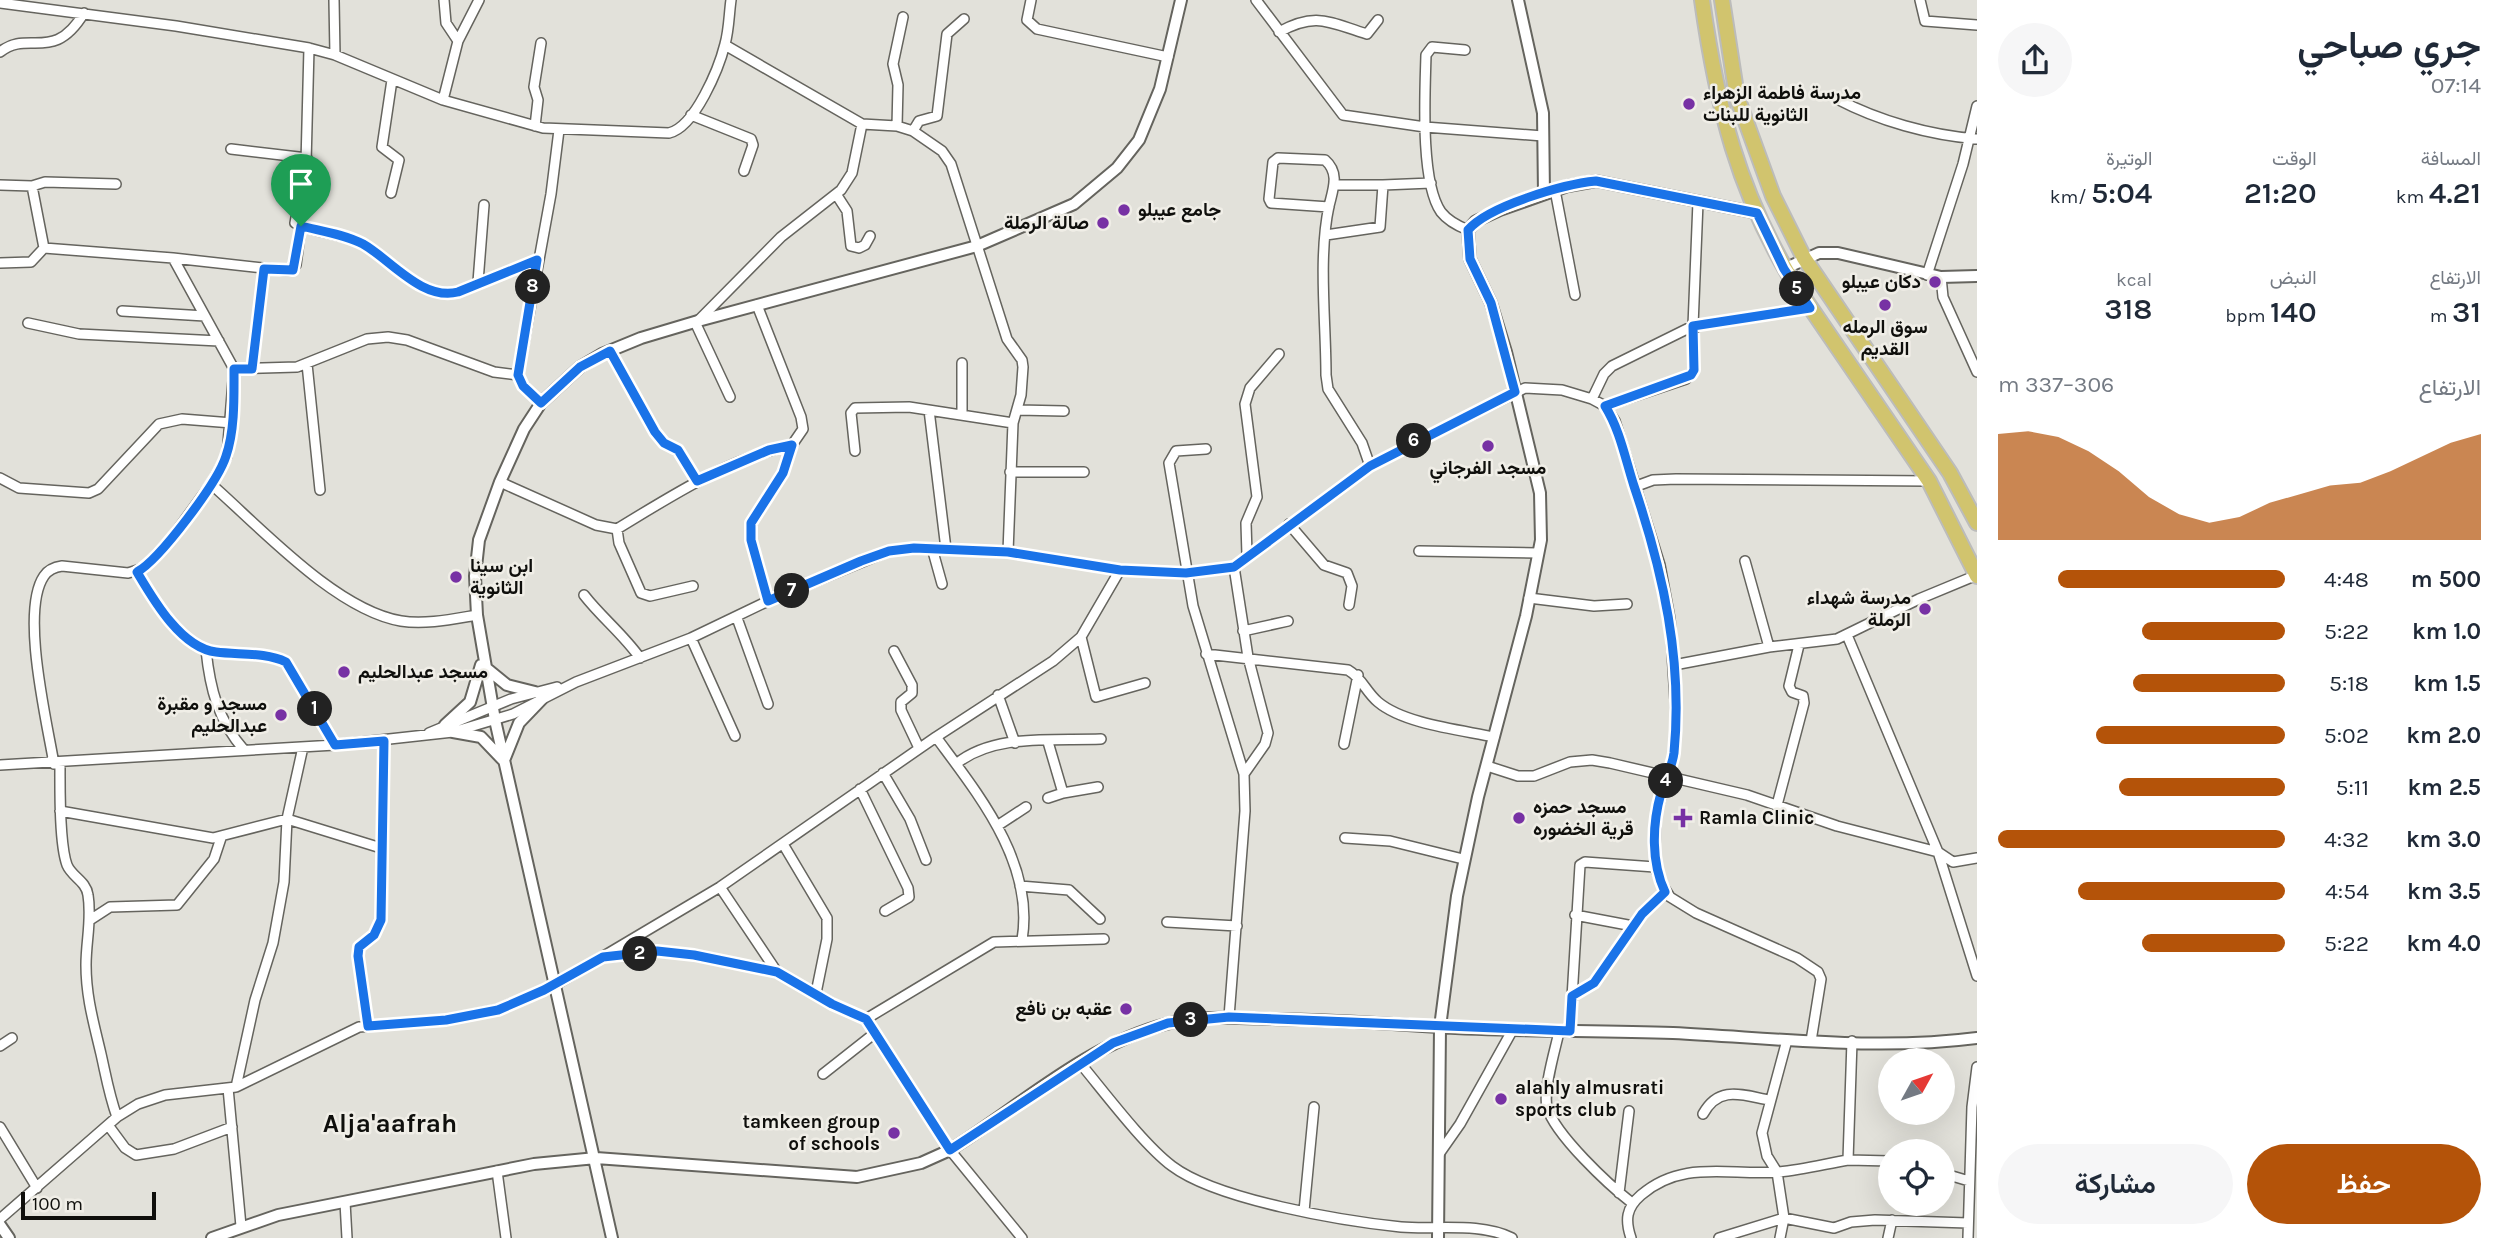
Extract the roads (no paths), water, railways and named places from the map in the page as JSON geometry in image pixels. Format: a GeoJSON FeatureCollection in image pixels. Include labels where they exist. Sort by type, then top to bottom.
{"type":"FeatureCollection","features":[{"type":"Feature","properties":{"kind":"main road"},"geometry":{"type":"LineString","coordinates":[[1702,0],[1718,104],[1729,144],[1757,213],[1784,269],[1929,481],[1977,576]]}},
{"type":"Feature","properties":{"kind":"main road"},"geometry":{"type":"LineString","coordinates":[[1722,0],[1737,97],[1773,195],[1804,258],[1950,473],[1977,523]]}},
{"type":"Feature","properties":{"kind":"street"},"geometry":{"type":"LineString","coordinates":[[334,0],[335,55]]}},
{"type":"Feature","properties":{"kind":"street"},"geometry":{"type":"LineString","coordinates":[[444,0],[446,23],[458,41]]}},
{"type":"Feature","properties":{"kind":"street"},"geometry":{"type":"LineString","coordinates":[[443,100],[458,41],[479,0]]}},
{"type":"Feature","properties":{"kind":"street"},"geometry":{"type":"LineString","coordinates":[[0,3],[309,48],[335,55],[443,100],[536,126],[559,130],[669,133],[685,125],[717,68],[725,45],[731,0]]}},
{"type":"Feature","properties":{"kind":"street"},"geometry":{"type":"LineString","coordinates":[[1031,0],[1027,20],[1037,29],[1168,57]]}},
{"type":"Feature","properties":{"kind":"street"},"geometry":{"type":"LineString","coordinates":[[612,1238],[495,720],[477,615],[475,576],[479,540],[499,482],[524,429],[541,403],[580,367],[610,351],[696,321],[977,246],[1074,204],[1117,168],[1139,140],[1154,106],[1181,0]]}},
{"type":"Feature","properties":{"kind":"street"},"geometry":{"type":"LineString","coordinates":[[1256,0],[1343,115],[1425,127],[1544,136]]}},
{"type":"Feature","properties":{"kind":"street"},"geometry":{"type":"LineString","coordinates":[[1518,0],[1540,86],[1549,192],[1575,295]]}},
{"type":"Feature","properties":{"kind":"street"},"geometry":{"type":"LineString","coordinates":[[1920,0],[1925,22],[1977,25]]}},
{"type":"Feature","properties":{"kind":"street"},"geometry":{"type":"LineString","coordinates":[[0,52],[15,45],[53,43],[72,29],[83,13]]}},
{"type":"Feature","properties":{"kind":"street"},"geometry":{"type":"LineString","coordinates":[[897,126],[898,85],[894,64],[903,17]]}},
{"type":"Feature","properties":{"kind":"street"},"geometry":{"type":"LineString","coordinates":[[913,131],[919,121],[937,116],[947,34],[964,19]]}},
{"type":"Feature","properties":{"kind":"street"},"geometry":{"type":"LineString","coordinates":[[1279,32],[1294,24],[1319,19],[1367,34],[1378,20]]}},
{"type":"Feature","properties":{"kind":"street"},"geometry":{"type":"LineString","coordinates":[[536,126],[538,103],[534,83],[541,43]]}},
{"type":"Feature","properties":{"kind":"street"},"geometry":{"type":"LineString","coordinates":[[725,45],[862,124],[897,126],[913,131],[942,151],[951,164],[1007,339],[1022,360],[1018,410],[1013,424],[1008,552]]}},
{"type":"Feature","properties":{"kind":"street"},"geometry":{"type":"LineString","coordinates":[[1465,50],[1432,47],[1426,55],[1425,127],[1431,183],[1441,212],[1449,220],[1468,230]]}},
{"type":"Feature","properties":{"kind":"street"},"geometry":{"type":"LineString","coordinates":[[309,48],[307,158],[294,218],[301,226],[364,245],[411,279],[437,290],[453,293],[537,260]]}},
{"type":"Feature","properties":{"kind":"street"},"geometry":{"type":"LineString","coordinates":[[391,193],[399,160],[382,147],[392,80]]}},
{"type":"Feature","properties":{"kind":"street"},"geometry":{"type":"LineString","coordinates":[[1837,99],[1866,114],[1973,138]]}},
{"type":"Feature","properties":{"kind":"street"},"geometry":{"type":"LineString","coordinates":[[1927,275],[1973,138],[1977,106]]}},
{"type":"Feature","properties":{"kind":"street"},"geometry":{"type":"LineString","coordinates":[[691,115],[751,139],[753,145],[744,171]]}},
{"type":"Feature","properties":{"kind":"street"},"geometry":{"type":"LineString","coordinates":[[696,321],[782,237],[836,194],[852,173],[862,124]]}},
{"type":"Feature","properties":{"kind":"street"},"geometry":{"type":"LineString","coordinates":[[541,403],[523,386],[518,375],[551,194],[559,130]]}},
{"type":"Feature","properties":{"kind":"street"},"geometry":{"type":"LineString","coordinates":[[231,149],[307,158]]}},
{"type":"Feature","properties":{"kind":"street"},"geometry":{"type":"LineString","coordinates":[[1329,207],[1271,203],[1269,199],[1273,162],[1278,158],[1325,160],[1333,168],[1335,185],[1326,235],[1328,389],[1362,443],[1370,466]]}},
{"type":"Feature","properties":{"kind":"street"},"geometry":{"type":"LineString","coordinates":[[0,185],[32,186],[45,182],[116,184]]}},
{"type":"Feature","properties":{"kind":"street"},"geometry":{"type":"LineString","coordinates":[[1438,1233],[1440,1027],[1463,859],[1530,598],[1538,553],[1540,493],[1491,303],[1470,259],[1468,230],[1475,221],[1549,192],[1586,182],[1606,182],[1757,213]]}},
{"type":"Feature","properties":{"kind":"street"},"geometry":{"type":"LineString","coordinates":[[1335,185],[1431,183]]}},
{"type":"Feature","properties":{"kind":"street"},"geometry":{"type":"LineString","coordinates":[[1326,235],[1380,227],[1384,185]]}},
{"type":"Feature","properties":{"kind":"street"},"geometry":{"type":"LineString","coordinates":[[32,186],[44,248]]}},
{"type":"Feature","properties":{"kind":"street"},"geometry":{"type":"LineString","coordinates":[[836,194],[847,211],[850,246],[855,249],[866,245],[870,236]]}},
{"type":"Feature","properties":{"kind":"street"},"geometry":{"type":"LineString","coordinates":[[1605,406],[1691,375],[1694,370],[1698,202]]}},
{"type":"Feature","properties":{"kind":"street"},"geometry":{"type":"LineString","coordinates":[[478,282],[484,205]]}},
{"type":"Feature","properties":{"kind":"street"},"geometry":{"type":"LineString","coordinates":[[44,248],[293,270],[301,226]]}},
{"type":"Feature","properties":{"kind":"street"},"geometry":{"type":"LineString","coordinates":[[0,263],[31,262],[44,248]]}},
{"type":"Feature","properties":{"kind":"street"},"geometry":{"type":"LineString","coordinates":[[1784,269],[1819,253],[1859,256],[1927,275],[1977,276]]}},
{"type":"Feature","properties":{"kind":"street"},"geometry":{"type":"LineString","coordinates":[[137,572],[171,539],[211,484],[227,456],[232,423],[234,369],[173,258]]}},
{"type":"Feature","properties":{"kind":"street"},"geometry":{"type":"LineString","coordinates":[[252,369],[264,269]]}},
{"type":"Feature","properties":{"kind":"street"},"geometry":{"type":"LineString","coordinates":[[1941,277],[1943,297],[1977,372]]}},
{"type":"Feature","properties":{"kind":"street"},"geometry":{"type":"LineString","coordinates":[[757,305],[801,417],[803,429],[792,445],[783,473],[751,523],[751,540],[768,601]]}},
{"type":"Feature","properties":{"kind":"street"},"geometry":{"type":"LineString","coordinates":[[1592,399],[1612,366],[1693,326],[1810,308]]}},
{"type":"Feature","properties":{"kind":"street"},"geometry":{"type":"LineString","coordinates":[[122,311],[205,316]]}},
{"type":"Feature","properties":{"kind":"street"},"geometry":{"type":"LineString","coordinates":[[696,321],[730,397]]}},
{"type":"Feature","properties":{"kind":"street"},"geometry":{"type":"LineString","coordinates":[[28,323],[79,334],[219,341]]}},
{"type":"Feature","properties":{"kind":"street"},"geometry":{"type":"LineString","coordinates":[[234,369],[307,364],[367,339],[388,337],[407,340],[481,368],[518,375]]}},
{"type":"Feature","properties":{"kind":"street"},"geometry":{"type":"LineString","coordinates":[[610,351],[655,432],[664,443],[678,450],[697,481]]}},
{"type":"Feature","properties":{"kind":"street"},"geometry":{"type":"LineString","coordinates":[[1247,555],[1246,523],[1257,497],[1245,404],[1250,388],[1279,354]]}},
{"type":"Feature","properties":{"kind":"street"},"geometry":{"type":"LineString","coordinates":[[962,363],[962,415]]}},
{"type":"Feature","properties":{"kind":"street"},"geometry":{"type":"LineString","coordinates":[[307,364],[320,490]]}},
{"type":"Feature","properties":{"kind":"street"},"geometry":{"type":"LineString","coordinates":[[0,765],[335,745],[421,737],[449,728],[493,707],[576,682],[691,638],[768,601],[889,551],[932,548],[1008,552],[1120,570],[1186,573],[1234,567],[1370,466],[1515,392],[1539,386],[1592,399],[1605,406],[1615,421],[1660,565],[1670,620],[1676,716],[1674,755],[1657,813],[1656,867],[1665,892],[1696,913],[1773,947],[1818,972],[1821,979],[1811,1041]]}},
{"type":"Feature","properties":{"kind":"street"},"geometry":{"type":"LineString","coordinates":[[855,451],[851,413],[855,408],[909,407],[1013,424]]}},
{"type":"Feature","properties":{"kind":"street"},"geometry":{"type":"LineString","coordinates":[[929,410],[946,549]]}},
{"type":"Feature","properties":{"kind":"street"},"geometry":{"type":"LineString","coordinates":[[1018,410],[1065,411]]}},
{"type":"Feature","properties":{"kind":"street"},"geometry":{"type":"LineString","coordinates":[[0,478],[19,488],[89,493],[103,484],[159,424],[174,419],[232,423]]}},
{"type":"Feature","properties":{"kind":"street"},"geometry":{"type":"LineString","coordinates":[[499,482],[596,525],[617,529],[697,481],[769,450],[792,445]]}},
{"type":"Feature","properties":{"kind":"street"},"geometry":{"type":"LineString","coordinates":[[1206,449],[1176,451],[1171,455],[1169,463],[1186,573],[1206,654],[1244,774],[1245,811],[1229,1017]]}},
{"type":"Feature","properties":{"kind":"street"},"geometry":{"type":"LineString","coordinates":[[1010,472],[1084,472]]}},
{"type":"Feature","properties":{"kind":"street"},"geometry":{"type":"LineString","coordinates":[[1634,487],[1653,481],[1676,479],[1929,481]]}},
{"type":"Feature","properties":{"kind":"street"},"geometry":{"type":"LineString","coordinates":[[211,484],[339,594],[374,615],[404,622],[477,615]]}},
{"type":"Feature","properties":{"kind":"street"},"geometry":{"type":"LineString","coordinates":[[1289,524],[1324,565],[1347,573],[1352,586],[1349,605]]}},
{"type":"Feature","properties":{"kind":"street"},"geometry":{"type":"LineString","coordinates":[[617,529],[619,543],[641,593],[650,596],[693,586]]}},
{"type":"Feature","properties":{"kind":"street"},"geometry":{"type":"LineString","coordinates":[[932,548],[942,584]]}},
{"type":"Feature","properties":{"kind":"street"},"geometry":{"type":"LineString","coordinates":[[1419,551],[1538,553]]}},
{"type":"Feature","properties":{"kind":"street"},"geometry":{"type":"LineString","coordinates":[[1745,561],[1769,647]]}},
{"type":"Feature","properties":{"kind":"street"},"geometry":{"type":"LineString","coordinates":[[117,1117],[104,1082],[102,1057],[89,1010],[86,962],[90,920],[86,886],[68,866],[60,811],[57,763],[34,630],[44,576],[53,568],[62,566],[137,572],[187,638],[206,650],[253,654],[286,662],[335,745]]}},
{"type":"Feature","properties":{"kind":"street"},"geometry":{"type":"LineString","coordinates":[[1234,567],[1248,657],[1268,733],[1265,744],[1244,774]]}},
{"type":"Feature","properties":{"kind":"street"},"geometry":{"type":"LineString","coordinates":[[0,1219],[117,1117],[138,1104],[165,1095],[232,1088],[280,1068],[344,1032],[368,1026],[446,1020],[498,1010],[555,985],[720,887],[919,748],[1053,661],[1081,637],[1120,570]]}},
{"type":"Feature","properties":{"kind":"street"},"geometry":{"type":"LineString","coordinates":[[1674,665],[1847,635],[1919,599],[1977,576]]}},
{"type":"Feature","properties":{"kind":"street"},"geometry":{"type":"LineString","coordinates":[[584,595],[597,612],[624,636],[640,658]]}},
{"type":"Feature","properties":{"kind":"street"},"geometry":{"type":"LineString","coordinates":[[1530,598],[1594,606],[1627,604]]}},
{"type":"Feature","properties":{"kind":"street"},"geometry":{"type":"LineString","coordinates":[[737,618],[768,704]]}},
{"type":"Feature","properties":{"kind":"street"},"geometry":{"type":"LineString","coordinates":[[1243,631],[1288,621]]}},
{"type":"Feature","properties":{"kind":"street"},"geometry":{"type":"LineString","coordinates":[[1847,635],[1938,852],[1977,976]]}},
{"type":"Feature","properties":{"kind":"street"},"geometry":{"type":"LineString","coordinates":[[1081,637],[1096,697],[1145,683]]}},
{"type":"Feature","properties":{"kind":"street"},"geometry":{"type":"LineString","coordinates":[[691,638],[735,736]]}},
{"type":"Feature","properties":{"kind":"street"},"geometry":{"type":"LineString","coordinates":[[1777,805],[1804,703],[1803,696],[1792,692],[1789,686],[1799,645]]}},
{"type":"Feature","properties":{"kind":"street"},"geometry":{"type":"LineString","coordinates":[[206,650],[208,676],[219,715],[244,750]]}},
{"type":"Feature","properties":{"kind":"street"},"geometry":{"type":"LineString","coordinates":[[894,651],[912,685],[912,693],[901,702],[901,710],[919,748]]}},
{"type":"Feature","properties":{"kind":"street"},"geometry":{"type":"LineString","coordinates":[[449,728],[474,695],[483,652]]}},
{"type":"Feature","properties":{"kind":"street"},"geometry":{"type":"LineString","coordinates":[[1206,654],[1332,666],[1358,676],[1378,702],[1402,715],[1494,737]]}},
{"type":"Feature","properties":{"kind":"street"},"geometry":{"type":"LineString","coordinates":[[486,668],[507,685],[538,695]]}},
{"type":"Feature","properties":{"kind":"street"},"geometry":{"type":"LineString","coordinates":[[1344,744],[1358,676]]}},
{"type":"Feature","properties":{"kind":"street"},"geometry":{"type":"LineString","coordinates":[[449,728],[495,720],[538,695]]}},
{"type":"Feature","properties":{"kind":"street"},"geometry":{"type":"LineString","coordinates":[[505,761],[519,723],[538,695]]}},
{"type":"Feature","properties":{"kind":"street"},"geometry":{"type":"LineString","coordinates":[[998,695],[1015,743]]}},
{"type":"Feature","properties":{"kind":"street"},"geometry":{"type":"LineString","coordinates":[[449,728],[481,737],[505,761]]}},
{"type":"Feature","properties":{"kind":"street"},"geometry":{"type":"LineString","coordinates":[[936,737],[1006,843],[1020,886],[1024,910],[1022,940]]}},
{"type":"Feature","properties":{"kind":"street"},"geometry":{"type":"LineString","coordinates":[[956,764],[971,752],[995,744],[1101,739]]}},
{"type":"Feature","properties":{"kind":"street"},"geometry":{"type":"LineString","coordinates":[[368,1026],[358,956],[359,947],[374,935],[381,920],[384,741]]}},
{"type":"Feature","properties":{"kind":"street"},"geometry":{"type":"LineString","coordinates":[[1048,742],[1063,793]]}},
{"type":"Feature","properties":{"kind":"street"},"geometry":{"type":"LineString","coordinates":[[234,1231],[232,1088],[273,943],[284,882],[288,819],[303,747]]}},
{"type":"Feature","properties":{"kind":"street"},"geometry":{"type":"LineString","coordinates":[[1487,766],[1518,776],[1534,776],[1570,762],[1592,760],[1777,805],[1837,826],[1938,852],[1953,862],[1977,858]]}},
{"type":"Feature","properties":{"kind":"street"},"geometry":{"type":"LineString","coordinates":[[883,773],[910,819],[926,860]]}},
{"type":"Feature","properties":{"kind":"street"},"geometry":{"type":"LineString","coordinates":[[1048,798],[1098,787]]}},
{"type":"Feature","properties":{"kind":"street"},"geometry":{"type":"LineString","coordinates":[[860,789],[908,888],[909,897],[902,904],[885,911]]}},
{"type":"Feature","properties":{"kind":"street"},"geometry":{"type":"LineString","coordinates":[[996,826],[1026,807]]}},
{"type":"Feature","properties":{"kind":"street"},"geometry":{"type":"LineString","coordinates":[[60,811],[221,838],[288,819],[381,848]]}},
{"type":"Feature","properties":{"kind":"street"},"geometry":{"type":"LineString","coordinates":[[90,920],[110,907],[177,905],[219,851],[221,838]]}},
{"type":"Feature","properties":{"kind":"street"},"geometry":{"type":"LineString","coordinates":[[1345,838],[1390,841],[1463,859]]}},
{"type":"Feature","properties":{"kind":"street"},"geometry":{"type":"LineString","coordinates":[[783,844],[827,918],[827,939],[816,993]]}},
{"type":"Feature","properties":{"kind":"street"},"geometry":{"type":"LineString","coordinates":[[1632,1203],[1619,1194],[1573,1144],[1548,1109],[1547,1096],[1572,996],[1578,872],[1582,863],[1656,867]]}},
{"type":"Feature","properties":{"kind":"street"},"geometry":{"type":"LineString","coordinates":[[1020,886],[1075,892],[1100,919]]}},
{"type":"Feature","properties":{"kind":"street"},"geometry":{"type":"LineString","coordinates":[[720,887],[777,972]]}},
{"type":"Feature","properties":{"kind":"street"},"geometry":{"type":"LineString","coordinates":[[1572,996],[1594,983],[1633,926],[1665,892]]}},
{"type":"Feature","properties":{"kind":"street"},"geometry":{"type":"LineString","coordinates":[[1575,915],[1633,926]]}},
{"type":"Feature","properties":{"kind":"street"},"geometry":{"type":"LineString","coordinates":[[1167,922],[1237,926]]}},
{"type":"Feature","properties":{"kind":"street"},"geometry":{"type":"LineString","coordinates":[[866,1019],[994,942],[1104,940]]}},
{"type":"Feature","properties":{"kind":"street"},"geometry":{"type":"LineString","coordinates":[[603,957],[657,951],[694,955],[777,972],[866,1019],[950,1150],[1022,1238]]}},
{"type":"Feature","properties":{"kind":"street"},"geometry":{"type":"LineString","coordinates":[[212,1238],[278,1215],[497,1171],[596,1158],[857,1177],[921,1163],[950,1150],[1113,1043],[1168,1023],[1229,1017],[1512,1031],[1811,1041],[1918,1044],[1977,1038]]}},
{"type":"Feature","properties":{"kind":"street"},"geometry":{"type":"LineString","coordinates":[[1439,1154],[1460,1124],[1512,1031]]}},
{"type":"Feature","properties":{"kind":"street"},"geometry":{"type":"LineString","coordinates":[[823,1074],[875,1033]]}},
{"type":"Feature","properties":{"kind":"street"},"geometry":{"type":"LineString","coordinates":[[0,1046],[12,1038]]}},
{"type":"Feature","properties":{"kind":"street"},"geometry":{"type":"LineString","coordinates":[[1780,1238],[1784,1218],[1777,1172],[1767,1156],[1762,1133],[1787,1040]]}},
{"type":"Feature","properties":{"kind":"street"},"geometry":{"type":"LineString","coordinates":[[1847,1160],[1852,1041]]}},
{"type":"Feature","properties":{"kind":"street"},"geometry":{"type":"LineString","coordinates":[[1080,1063],[1170,1165],[1191,1178],[1224,1191],[1304,1211],[1438,1233],[1477,1230],[1512,1238]]}},
{"type":"Feature","properties":{"kind":"street"},"geometry":{"type":"LineString","coordinates":[[1968,1238],[1977,1067]]}},
{"type":"Feature","properties":{"kind":"street"},"geometry":{"type":"LineString","coordinates":[[1703,1114],[1714,1098],[1727,1092],[1769,1100]]}},
{"type":"Feature","properties":{"kind":"street"},"geometry":{"type":"LineString","coordinates":[[1304,1211],[1314,1107]]}},
{"type":"Feature","properties":{"kind":"street"},"geometry":{"type":"LineString","coordinates":[[1619,1194],[1629,1111]]}},
{"type":"Feature","properties":{"kind":"street"},"geometry":{"type":"LineString","coordinates":[[108,1125],[125,1148],[136,1155],[174,1149],[232,1127]]}},
{"type":"Feature","properties":{"kind":"street"},"geometry":{"type":"LineString","coordinates":[[0,1127],[37,1188]]}},
{"type":"Feature","properties":{"kind":"street"},"geometry":{"type":"LineString","coordinates":[[1631,1238],[1626,1220],[1632,1203],[1660,1182],[1676,1174],[1777,1172],[1847,1160],[1878,1161]]}},
{"type":"Feature","properties":{"kind":"street"},"geometry":{"type":"LineString","coordinates":[[497,1171],[506,1238]]}},
{"type":"Feature","properties":{"kind":"street"},"geometry":{"type":"LineString","coordinates":[[1955,1177],[1969,1181]]}},
{"type":"Feature","properties":{"kind":"street"},"geometry":{"type":"LineString","coordinates":[[345,1202],[347,1238]]}},
{"type":"Feature","properties":{"kind":"street"},"geometry":{"type":"LineString","coordinates":[[1719,1238],[1784,1218],[1834,1228],[1851,1222],[1892,1220],[1968,1223]]}},
{"type":"Feature","properties":{"kind":"street"},"geometry":{"type":"LineString","coordinates":[[1888,1238],[1892,1220]]}},
{"type":"Feature","properties":{"kind":"street"},"geometry":{"type":"LineString","coordinates":[[0,1226],[9,1238]]}},
{"type":"Feature","properties":{"kind":"place","name":"مدرسة فاطمة الزهراء الثانوية للبنات"},"geometry":{"type":"Point","coordinates":[1689,104]}},
{"type":"Feature","properties":{"kind":"place","name":"جامع عيبلو"},"geometry":{"type":"Point","coordinates":[1124,210]}},
{"type":"Feature","properties":{"kind":"place","name":"صالة الرملة"},"geometry":{"type":"Point","coordinates":[1103,223]}},
{"type":"Feature","properties":{"kind":"place","name":"دكان عيبلو"},"geometry":{"type":"Point","coordinates":[1935,282]}},
{"type":"Feature","properties":{"kind":"place","name":"سوق الرمله القديم"},"geometry":{"type":"Point","coordinates":[1885,305]}},
{"type":"Feature","properties":{"kind":"place","name":"مسجد الفرجاني"},"geometry":{"type":"Point","coordinates":[1488,446]}},
{"type":"Feature","properties":{"kind":"place","name":"ابن سينا الثانوية"},"geometry":{"type":"Point","coordinates":[456,577]}},
{"type":"Feature","properties":{"kind":"place","name":"مدرسة شهداء الرملة"},"geometry":{"type":"Point","coordinates":[1925,609]}},
{"type":"Feature","properties":{"kind":"place","name":"مسجد عبدالحليم"},"geometry":{"type":"Point","coordinates":[344,672]}},
{"type":"Feature","properties":{"kind":"place","name":"مسجد و مقبرة عبدالحليم"},"geometry":{"type":"Point","coordinates":[281,715]}},
{"type":"Feature","properties":{"kind":"place","name":"مسجد حمزه قرية الخضوره"},"geometry":{"type":"Point","coordinates":[1519,818]}},
{"type":"Feature","properties":{"kind":"place","name":"Ramla Clinic"},"geometry":{"type":"Point","coordinates":[1683,818]}},
{"type":"Feature","properties":{"kind":"place","name":"عقبه بن نافع"},"geometry":{"type":"Point","coordinates":[1126,1009]}},
{"type":"Feature","properties":{"kind":"place","name":"alahly almusrati sports club"},"geometry":{"type":"Point","coordinates":[1501,1099]}},
{"type":"Feature","properties":{"kind":"place","name":"tamkeen group of schools"},"geometry":{"type":"Point","coordinates":[894,1133]}},
{"type":"Feature","properties":{"kind":"district","name":"Alja'aafrah"},"geometry":{"type":"Point","coordinates":[390,1123]}}]}
